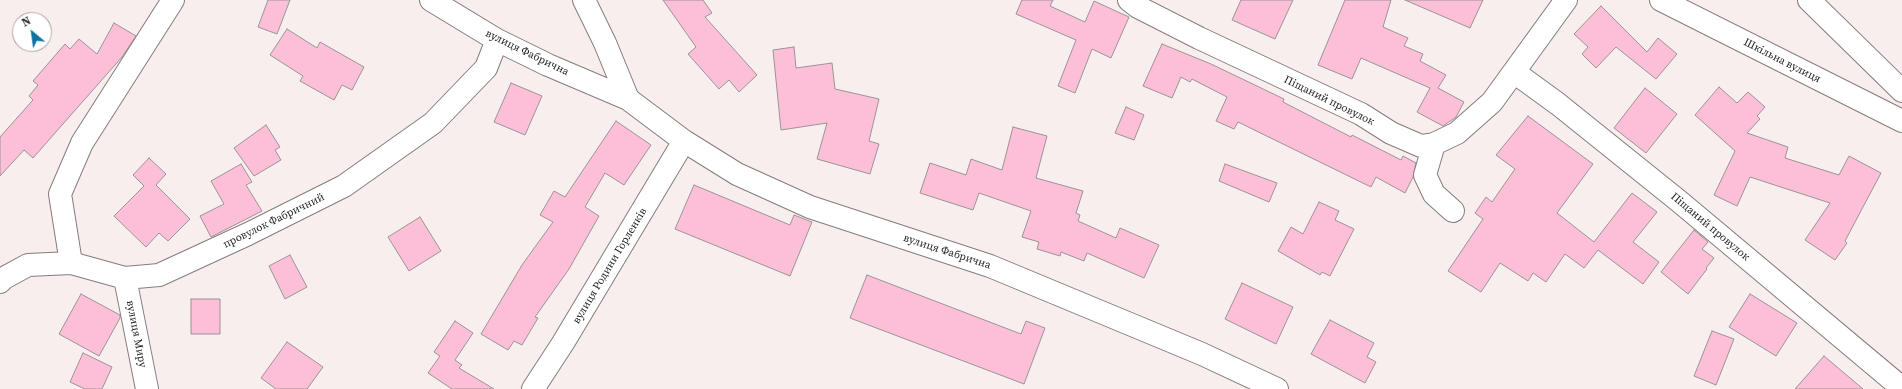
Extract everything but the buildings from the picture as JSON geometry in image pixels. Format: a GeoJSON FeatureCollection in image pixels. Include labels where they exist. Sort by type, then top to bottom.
{"type":"FeatureCollection","features":[{"type":"Feature","properties":{"kind":"street"},"geometry":{"type":"LineString","coordinates":[[71,263],[60,194],[82,143],[173,0]]}},
{"type":"Feature","properties":{"kind":"street","name":"вулиця Фабрична"},"geometry":{"type":"LineString","coordinates":[[431,0],[497,40],[548,65],[628,99],[684,141],[737,174],[810,207],[990,266],[1202,354],[1277,389]]}},
{"type":"Feature","properties":{"kind":"street"},"geometry":{"type":"LineString","coordinates":[[584,0],[605,43],[628,99]]}},
{"type":"Feature","properties":{"kind":"street","name":"Піщаний провулок"},"geometry":{"type":"LineString","coordinates":[[1129,0],[1138,7],[1199,38],[1360,114],[1391,133],[1421,146],[1434,144],[1457,133],[1486,107],[1514,72],[1566,0]]}},
{"type":"Feature","properties":{"kind":"street","name":"Шкільна вулиця"},"geometry":{"type":"LineString","coordinates":[[1661,0],[1902,121]]}},
{"type":"Feature","properties":{"kind":"street"},"geometry":{"type":"LineString","coordinates":[[1809,0],[1902,91]]}},
{"type":"Feature","properties":{"kind":"street","name":"провулок Фабричний"},"geometry":{"type":"LineString","coordinates":[[0,282],[4,278],[28,265],[71,263],[125,278],[159,275],[248,234],[344,186],[433,122],[486,68],[497,40]]}},
{"type":"Feature","properties":{"kind":"street","name":"Піщаний провулок"},"geometry":{"type":"LineString","coordinates":[[1514,72],[1558,104],[1680,202],[1902,388]]}},
{"type":"Feature","properties":{"kind":"street","name":"вулиця Родини Горленків"},"geometry":{"type":"LineString","coordinates":[[533,389],[567,337],[684,141]]}},
{"type":"Feature","properties":{"kind":"street"},"geometry":{"type":"LineString","coordinates":[[1434,144],[1425,175],[1434,194],[1453,211]]}},
{"type":"Feature","properties":{"kind":"street","name":"вулиця Миру"},"geometry":{"type":"LineString","coordinates":[[125,278],[146,389]]}}]}
